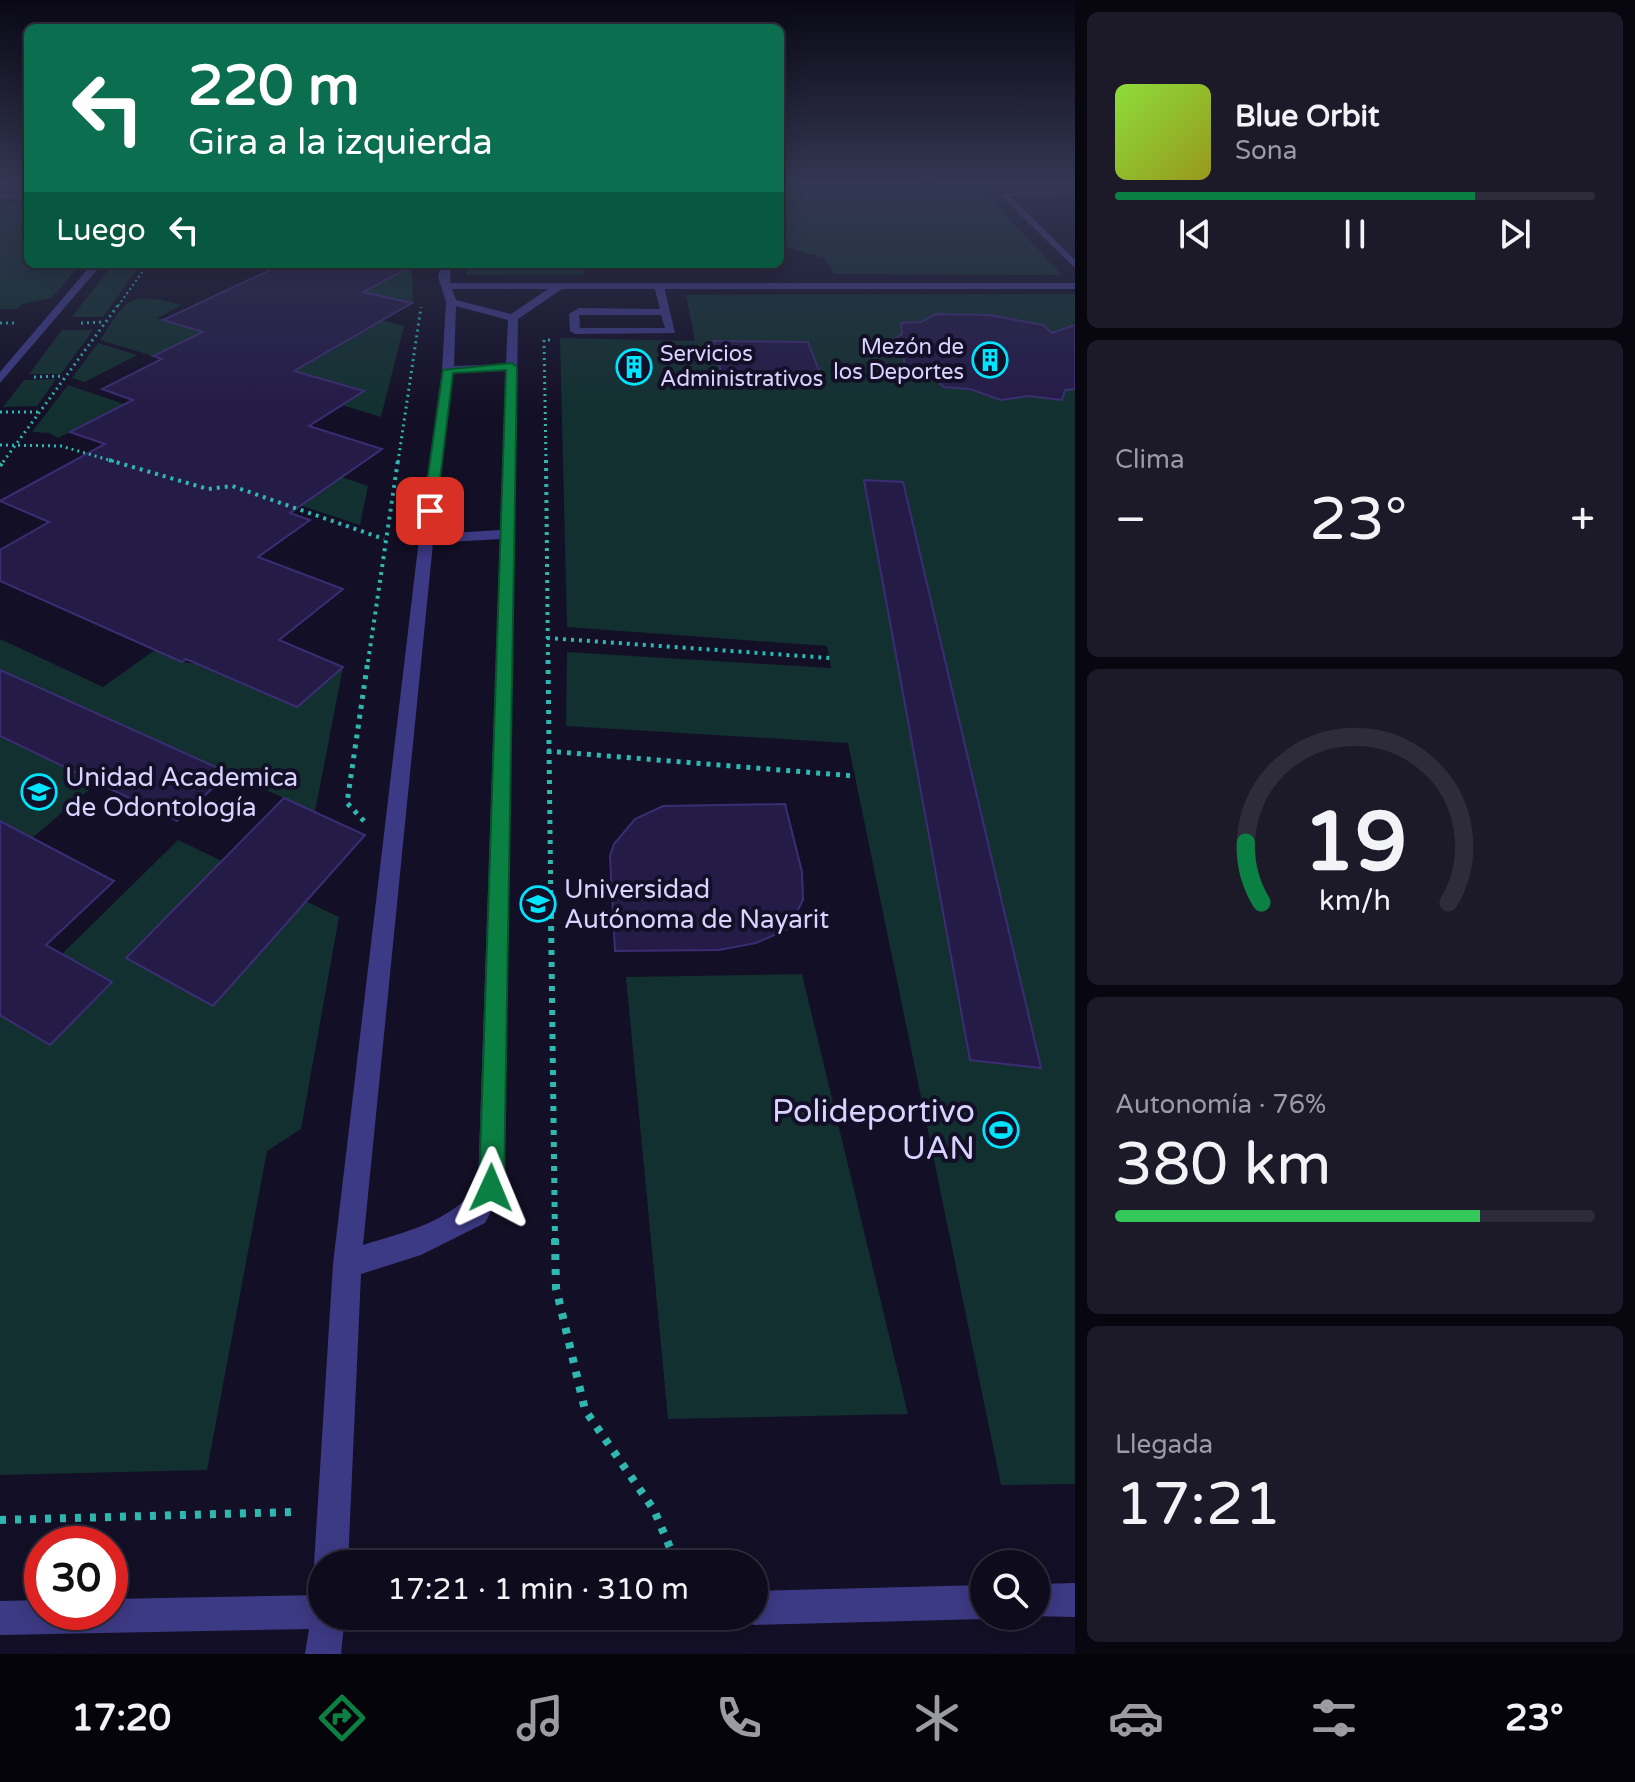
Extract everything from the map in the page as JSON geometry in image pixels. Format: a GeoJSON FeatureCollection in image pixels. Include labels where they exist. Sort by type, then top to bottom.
{"type":"FeatureCollection","features":[{"type":"Feature","properties":{"kind":"street"},"geometry":{"type":"LineString","coordinates":[[0,379],[94,268]]}},
{"type":"Feature","properties":{"kind":"street"},"geometry":{"type":"LineString","coordinates":[[332,1550],[347,1264],[426,539],[448,370],[449,294],[443,277],[445,268]]}},
{"type":"Feature","properties":{"kind":"street"},"geometry":{"type":"LineString","coordinates":[[659,286],[667,312],[671,331],[575,331],[574,314],[579,311],[667,312]]}},
{"type":"Feature","properties":{"kind":"street"},"geometry":{"type":"LineString","coordinates":[[449,294],[558,287],[1075,286]]}},
{"type":"Feature","properties":{"kind":"street"},"geometry":{"type":"LineString","coordinates":[[513,318],[558,287]]}},
{"type":"Feature","properties":{"kind":"street"},"geometry":{"type":"LineString","coordinates":[[449,294],[513,318]]}},
{"type":"Feature","properties":{"kind":"street"},"geometry":{"type":"LineString","coordinates":[[347,1264],[421,1241],[475,1213],[491,1188],[513,318]]}},
{"type":"Feature","properties":{"kind":"street"},"geometry":{"type":"LineString","coordinates":[[448,370],[512,367]]}},
{"type":"Feature","properties":{"kind":"street"},"geometry":{"type":"LineString","coordinates":[[426,539],[507,534]]}},
{"type":"Feature","properties":{"kind":"street"},"geometry":{"type":"LineString","coordinates":[[1050,1601],[1075,1600]]}},
{"type":"Feature","properties":{"kind":"street"},"geometry":{"type":"LineString","coordinates":[[768,1608],[970,1602]]}},
{"type":"Feature","properties":{"kind":"street"},"geometry":{"type":"LineString","coordinates":[[0,1618],[308,1612]]}},
{"type":"Feature","properties":{"kind":"street"},"geometry":{"type":"LineString","coordinates":[[323,1654],[326,1630]]}},
{"type":"Feature","properties":{"kind":"path"},"geometry":{"type":"LineString","coordinates":[[0,466],[145,268]]}},
{"type":"Feature","properties":{"kind":"path"},"geometry":{"type":"LineString","coordinates":[[367,824],[347,803],[384,539],[423,295]]}},
{"type":"Feature","properties":{"kind":"path"},"geometry":{"type":"LineString","coordinates":[[560,340],[544,340],[556,1288],[585,1410],[654,1510],[671,1550]]}},
{"type":"Feature","properties":{"kind":"path"},"geometry":{"type":"LineString","coordinates":[[0,412],[38,412]]}},
{"type":"Feature","properties":{"kind":"path"},"geometry":{"type":"LineString","coordinates":[[0,445],[61,446],[208,489],[232,486],[384,539]]}},
{"type":"Feature","properties":{"kind":"path"},"geometry":{"type":"LineString","coordinates":[[547,638],[830,658]]}},
{"type":"Feature","properties":{"kind":"path"},"geometry":{"type":"LineString","coordinates":[[547,751],[854,776]]}},
{"type":"Feature","properties":{"kind":"path"},"geometry":{"type":"LineString","coordinates":[[0,1520],[292,1515],[294,1499]]}},
{"type":"Feature","properties":{"kind":"green space"},"geometry":{"type":"Polygon","coordinates":[[[0,259],[24,259],[24,268],[77,268],[52,298],[22,304],[17,309],[0,309],[0,259]]]}},
{"type":"Feature","properties":{"kind":"green space"},"geometry":{"type":"Polygon","coordinates":[[[825,259],[1047,259],[1062,275],[834,274],[825,259]]]}},
{"type":"Feature","properties":{"kind":"green space"},"geometry":{"type":"Polygon","coordinates":[[[110,268],[138,268],[103,317],[72,317],[110,268]]]}},
{"type":"Feature","properties":{"kind":"green space"},"geometry":{"type":"Polygon","coordinates":[[[259,268],[412,268],[413,304],[259,268]]]}},
{"type":"Feature","properties":{"kind":"green space"},"geometry":{"type":"Polygon","coordinates":[[[467,268],[584,268],[584,275],[466,275],[467,268]]]}},
{"type":"Feature","properties":{"kind":"green space","name":"Polideportivo UAN"},"geometry":{"type":"Polygon","coordinates":[[[1075,294],[1075,1484],[1001,1485],[848,743],[566,726],[567,652],[831,668],[827,646],[567,627],[560,338],[695,341],[686,295],[1075,294]]]}},
{"type":"Feature","properties":{"kind":"green space"},"geometry":{"type":"Polygon","coordinates":[[[217,295],[364,331],[382,320],[404,326],[381,417],[342,405],[363,391],[183,342],[153,356],[100,340],[118,314],[132,301],[140,298],[182,305],[157,318],[163,320],[217,295]]]}},
{"type":"Feature","properties":{"kind":"green space"},"geometry":{"type":"Polygon","coordinates":[[[62,330],[93,330],[61,374],[29,374],[62,330]]]}},
{"type":"Feature","properties":{"kind":"green space"},"geometry":{"type":"Polygon","coordinates":[[[98,343],[137,355],[85,382],[72,378],[98,343]]]}},
{"type":"Feature","properties":{"kind":"green space"},"geometry":{"type":"Polygon","coordinates":[[[56,379],[37,406],[3,407],[24,380],[56,379]]]}},
{"type":"Feature","properties":{"kind":"green space"},"geometry":{"type":"Polygon","coordinates":[[[68,385],[124,404],[58,438],[49,433],[32,432],[68,385]]]}},
{"type":"Feature","properties":{"kind":"green space"},"geometry":{"type":"Polygon","coordinates":[[[192,425],[368,486],[360,525],[293,503],[192,425]]]}},
{"type":"Feature","properties":{"kind":"green space"},"geometry":{"type":"Polygon","coordinates":[[[0,639],[103,687],[155,650],[182,662],[199,664],[297,707],[343,667],[315,812],[0,670],[0,639]]]}},
{"type":"Feature","properties":{"kind":"green space"},"geometry":{"type":"Polygon","coordinates":[[[0,736],[97,783],[32,838],[0,821],[0,736]]]}},
{"type":"Feature","properties":{"kind":"green space"},"geometry":{"type":"Polygon","coordinates":[[[178,840],[339,917],[301,1129],[267,1151],[207,1470],[0,1475],[0,1015],[50,1045],[62,954],[178,840]]]}},
{"type":"Feature","properties":{"kind":"green space"},"geometry":{"type":"Polygon","coordinates":[[[802,974],[908,1414],[668,1419],[626,977],[802,974]]]}},
{"type":"Feature","properties":{"kind":"building"},"geometry":{"type":"Polygon","coordinates":[[[274,268],[408,268],[363,292],[412,303],[294,371],[364,391],[309,426],[382,449],[290,513],[310,520],[258,557],[343,589],[279,640],[343,667],[297,707],[186,659],[182,662],[0,581],[0,550],[49,522],[0,501],[105,444],[70,432],[133,400],[102,389],[162,359],[153,356],[203,332],[163,320],[274,268]]]}},
{"type":"Feature","properties":{"kind":"building","name":"Mezón de los Deportes"},"geometry":{"type":"Polygon","coordinates":[[[936,314],[989,315],[1043,325],[1052,333],[1075,325],[1075,389],[1065,390],[1062,400],[1028,396],[1001,400],[970,389],[944,387],[932,376],[905,366],[903,354],[887,344],[902,334],[901,323],[921,322],[936,314]]]}},
{"type":"Feature","properties":{"kind":"building"},"geometry":{"type":"Polygon","coordinates":[[[713,341],[808,342],[821,376],[722,375],[713,341]]]}},
{"type":"Feature","properties":{"kind":"building"},"geometry":{"type":"Polygon","coordinates":[[[864,480],[903,482],[1041,1068],[970,1060],[864,480]]]}},
{"type":"Feature","properties":{"kind":"building"},"geometry":{"type":"Polygon","coordinates":[[[0,670],[229,773],[177,821],[0,736],[0,670]]]}},
{"type":"Feature","properties":{"kind":"building"},"geometry":{"type":"Polygon","coordinates":[[[284,798],[365,835],[213,1006],[126,958],[284,798]]]}},
{"type":"Feature","properties":{"kind":"building"},"geometry":{"type":"Polygon","coordinates":[[[785,804],[802,872],[803,900],[788,929],[756,943],[719,950],[615,951],[610,856],[614,844],[635,819],[663,806],[785,804]]]}},
{"type":"Feature","properties":{"kind":"building"},"geometry":{"type":"Polygon","coordinates":[[[0,821],[114,881],[46,945],[112,982],[50,1045],[0,1015],[0,821]]]}},
{"type":"Feature","properties":{"kind":"place","name":"Mezón de los Deportes"},"geometry":{"type":"Point","coordinates":[990,360]}},
{"type":"Feature","properties":{"kind":"place","name":"Servicios Administrativos"},"geometry":{"type":"Point","coordinates":[634,367]}},
{"type":"Feature","properties":{"kind":"place","name":"Unidad Academica de Odontología"},"geometry":{"type":"Point","coordinates":[39,792]}},
{"type":"Feature","properties":{"kind":"place","name":"Universidad Autónoma de Nayarit"},"geometry":{"type":"Point","coordinates":[538,904]}},
{"type":"Feature","properties":{"kind":"place","name":"Polideportivo UAN"},"geometry":{"type":"Point","coordinates":[1001,1130]}},
{"type":"Feature","properties":{"kind":"route"},"geometry":{"type":"LineString","coordinates":[[430,511],[448,370],[512,367],[491,1188]]}}]}
